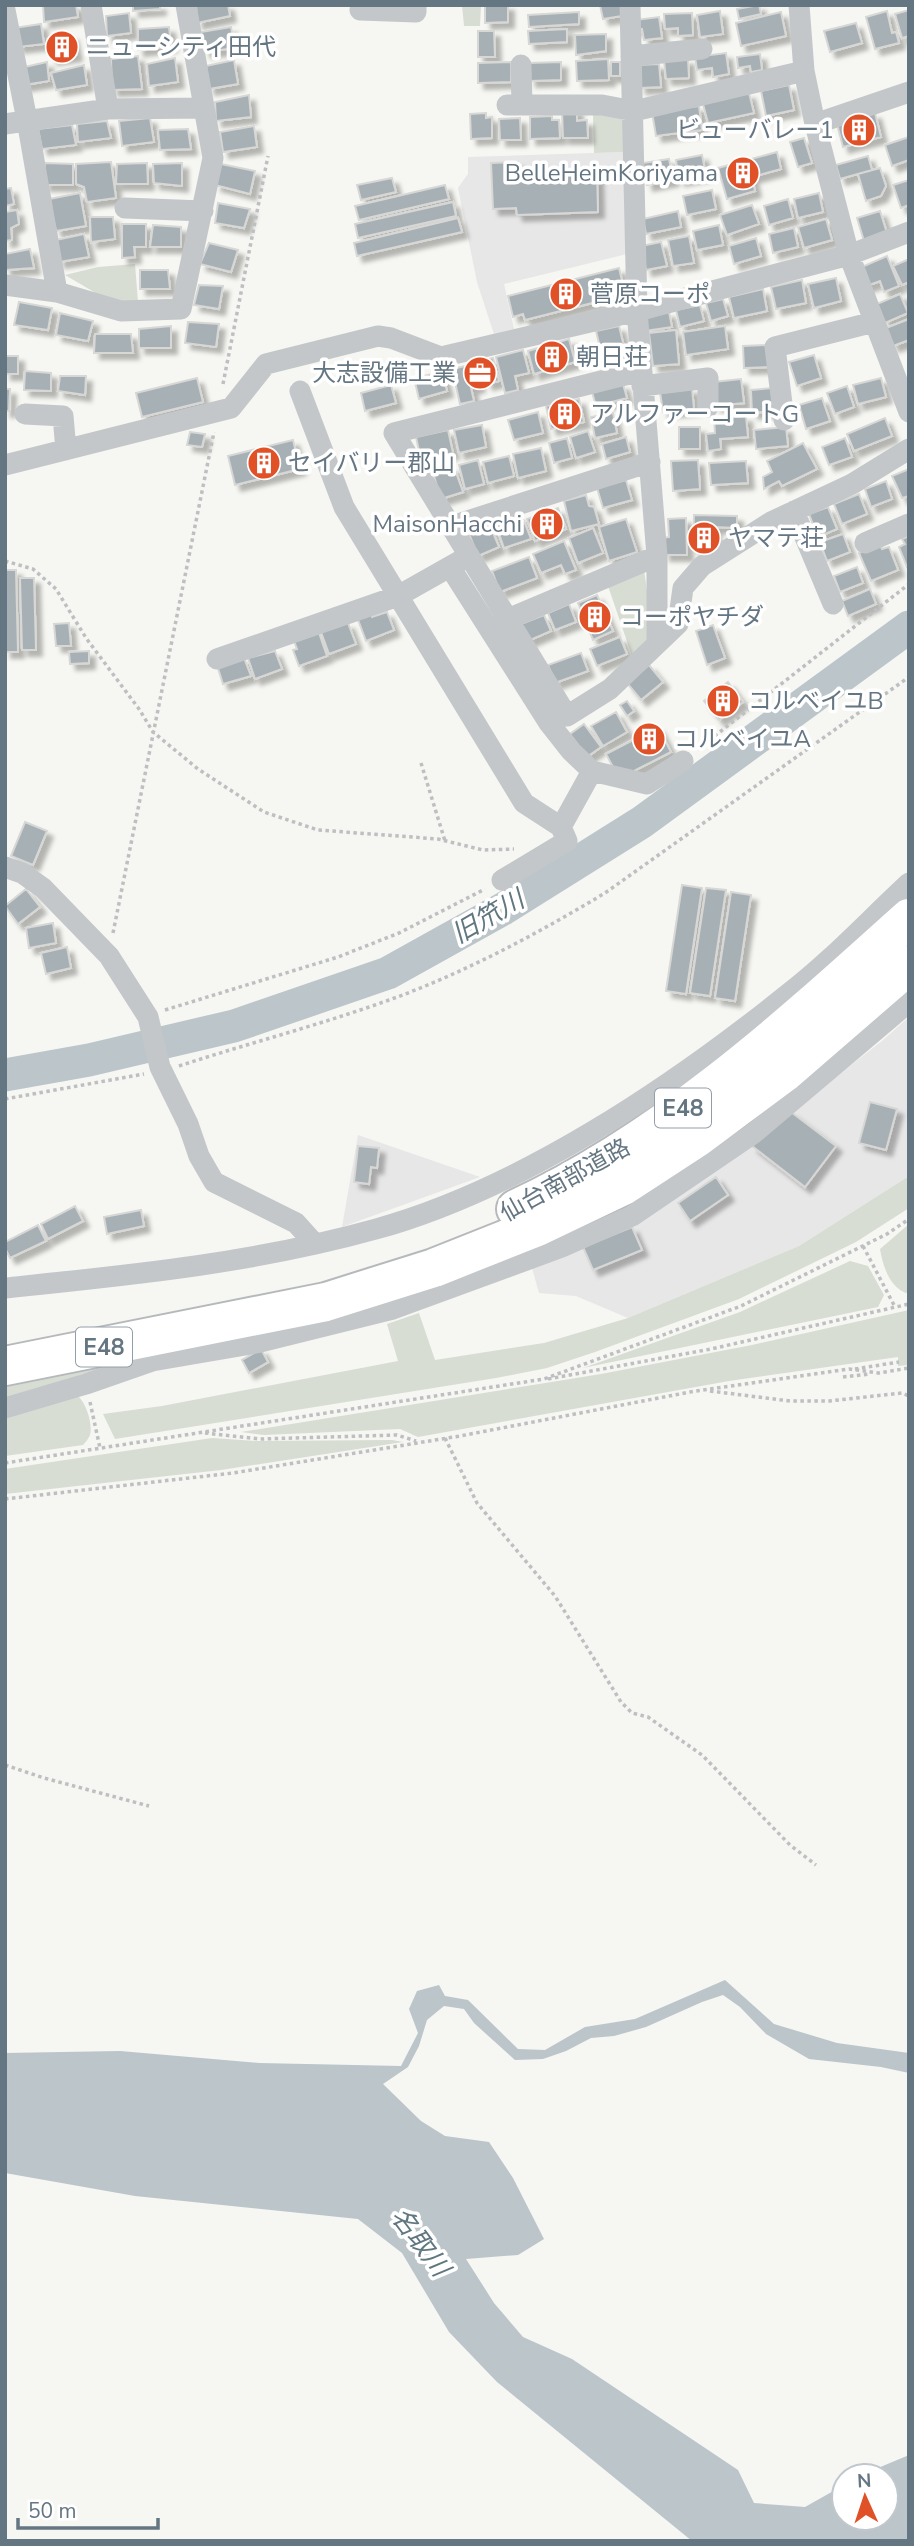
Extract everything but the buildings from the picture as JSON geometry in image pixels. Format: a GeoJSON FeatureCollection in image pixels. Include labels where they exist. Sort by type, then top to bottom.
{"type":"FeatureCollection","features":[{"type":"Feature","properties":{"kind":"highway","name":"仙台南部道路"},"geometry":{"type":"LineString","coordinates":[[203,1326],[325,1288],[426,1251],[530,1202],[609,1160],[747,1060],[909,918]]}},
{"type":"Feature","properties":{"kind":"highway","name":"仙台南部道路"},"geometry":{"type":"LineString","coordinates":[[5,1366],[326,1302],[434,1268],[537,1227],[623,1186],[698,1138],[784,1073],[909,964]]}},
{"type":"Feature","properties":{"kind":"street"},"geometry":{"type":"LineString","coordinates":[[91,5],[108,109]]}},
{"type":"Feature","properties":{"kind":"street"},"geometry":{"type":"LineString","coordinates":[[5,285],[57,292],[121,311],[181,309],[213,158],[186,5]]}},
{"type":"Feature","properties":{"kind":"street"},"geometry":{"type":"LineString","coordinates":[[361,5],[360,10],[416,12],[416,5]]}},
{"type":"Feature","properties":{"kind":"street"},"geometry":{"type":"LineString","coordinates":[[630,5],[637,311],[657,556],[657,641]]}},
{"type":"Feature","properties":{"kind":"street"},"geometry":{"type":"LineString","coordinates":[[799,5],[804,71],[849,255],[909,412]]}},
{"type":"Feature","properties":{"kind":"street"},"geometry":{"type":"LineString","coordinates":[[5,10],[57,292]]}},
{"type":"Feature","properties":{"kind":"street"},"geometry":{"type":"LineString","coordinates":[[631,56],[702,50]]}},
{"type":"Feature","properties":{"kind":"street"},"geometry":{"type":"LineString","coordinates":[[521,65],[515,105],[602,105],[634,111],[804,71]]}},
{"type":"Feature","properties":{"kind":"street"},"geometry":{"type":"LineString","coordinates":[[815,124],[909,92]]}},
{"type":"Feature","properties":{"kind":"street"},"geometry":{"type":"LineString","coordinates":[[5,124],[108,109],[204,107]]}},
{"type":"Feature","properties":{"kind":"street"},"geometry":{"type":"LineString","coordinates":[[125,208],[203,211]]}},
{"type":"Feature","properties":{"kind":"street"},"geometry":{"type":"LineString","coordinates":[[5,465],[231,408],[266,364],[378,337],[391,338],[441,357],[637,311],[849,255],[909,232]]}},
{"type":"Feature","properties":{"kind":"street"},"geometry":{"type":"LineString","coordinates":[[784,420],[775,347],[874,322]]}},
{"type":"Feature","properties":{"kind":"street"},"geometry":{"type":"LineString","coordinates":[[683,761],[647,784],[589,776],[549,723],[453,565],[452,526],[394,433],[641,379],[708,378],[708,407]]}},
{"type":"Feature","properties":{"kind":"street"},"geometry":{"type":"LineString","coordinates":[[300,391],[344,507],[401,595],[524,803],[563,824]]}},
{"type":"Feature","properties":{"kind":"street"},"geometry":{"type":"LineString","coordinates":[[26,414],[63,416],[66,450]]}},
{"type":"Feature","properties":{"kind":"street"},"geometry":{"type":"LineString","coordinates":[[453,565],[508,619],[567,716],[610,689],[657,641],[678,624],[683,588],[702,566],[771,522],[852,484],[909,449]]}},
{"type":"Feature","properties":{"kind":"street"},"geometry":{"type":"LineString","coordinates":[[452,526],[649,462]]}},
{"type":"Feature","properties":{"kind":"street"},"geometry":{"type":"LineString","coordinates":[[794,511],[827,570],[833,604]]}},
{"type":"Feature","properties":{"kind":"street"},"geometry":{"type":"LineString","coordinates":[[865,543],[909,524]]}},
{"type":"Feature","properties":{"kind":"street"},"geometry":{"type":"LineString","coordinates":[[508,619],[657,556]]}},
{"type":"Feature","properties":{"kind":"street"},"geometry":{"type":"LineString","coordinates":[[217,659],[401,595],[453,565]]}},
{"type":"Feature","properties":{"kind":"street"},"geometry":{"type":"LineString","coordinates":[[502,880],[567,841],[563,824],[589,776]]}},
{"type":"Feature","properties":{"kind":"street"},"geometry":{"type":"LineString","coordinates":[[5,867],[22,873],[43,888],[109,956],[147,1015],[161,1069],[188,1124],[199,1156],[214,1182],[296,1223],[314,1243]]}},
{"type":"Feature","properties":{"kind":"street"},"geometry":{"type":"LineString","coordinates":[[5,1288],[135,1275],[278,1254],[377,1229],[459,1199],[542,1160],[658,1091],[790,993],[909,883]]}},
{"type":"Feature","properties":{"kind":"street"},"geometry":{"type":"LineString","coordinates":[[5,1408],[152,1361],[256,1343],[393,1309],[562,1247],[632,1216],[754,1133],[909,1002]]}},
{"type":"Feature","properties":{"kind":"path"},"geometry":{"type":"LineString","coordinates":[[109,956],[268,156]]}},
{"type":"Feature","properties":{"kind":"path"},"geometry":{"type":"LineString","coordinates":[[5,561],[33,569],[57,589],[86,638],[153,732],[198,769],[264,812],[318,830],[445,841],[483,850],[526,849]]}},
{"type":"Feature","properties":{"kind":"path"},"geometry":{"type":"LineString","coordinates":[[683,761],[909,584]]}},
{"type":"Feature","properties":{"kind":"path"},"geometry":{"type":"LineString","coordinates":[[5,1099],[161,1069],[392,999],[459,970],[554,923],[605,892],[909,677]]}},
{"type":"Feature","properties":{"kind":"path"},"geometry":{"type":"LineString","coordinates":[[421,763],[445,841]]}},
{"type":"Feature","properties":{"kind":"path"},"geometry":{"type":"LineString","coordinates":[[147,1015],[254,984],[400,933],[502,880]]}},
{"type":"Feature","properties":{"kind":"path"},"geometry":{"type":"LineString","coordinates":[[544,1379],[740,1306],[887,1234],[909,1219]]}},
{"type":"Feature","properties":{"kind":"path"},"geometry":{"type":"LineString","coordinates":[[863,1246],[895,1307]]}},
{"type":"Feature","properties":{"kind":"path"},"geometry":{"type":"LineString","coordinates":[[5,1463],[558,1378],[711,1349],[909,1304]]}},
{"type":"Feature","properties":{"kind":"path"},"geometry":{"type":"LineString","coordinates":[[5,1499],[233,1473],[445,1438],[704,1390],[899,1362]]}},
{"type":"Feature","properties":{"kind":"path"},"geometry":{"type":"LineString","coordinates":[[844,1377],[909,1368]]}},
{"type":"Feature","properties":{"kind":"path"},"geometry":{"type":"LineString","coordinates":[[849,1369],[879,1373]]}},
{"type":"Feature","properties":{"kind":"path"},"geometry":{"type":"LineString","coordinates":[[86,1384],[100,1448]]}},
{"type":"Feature","properties":{"kind":"path"},"geometry":{"type":"LineString","coordinates":[[704,1390],[790,1401],[829,1401],[902,1393],[909,1396]]}},
{"type":"Feature","properties":{"kind":"path"},"geometry":{"type":"LineString","coordinates":[[199,1432],[260,1439],[397,1435],[418,1442]]}},
{"type":"Feature","properties":{"kind":"path"},"geometry":{"type":"LineString","coordinates":[[445,1438],[477,1503],[555,1596],[621,1702],[632,1713],[648,1717],[702,1755],[790,1845],[816,1865]]}},
{"type":"Feature","properties":{"kind":"path"},"geometry":{"type":"LineString","coordinates":[[5,1765],[149,1806]]}},
{"type":"Feature","properties":{"kind":"shaded area"},"geometry":{"type":"Polygon","coordinates":[[[462,5],[481,5],[480,26],[464,26],[462,5]]]}},
{"type":"Feature","properties":{"kind":"shaded area"},"geometry":{"type":"Polygon","coordinates":[[[618,113],[624,121],[624,152],[594,153],[593,114],[618,113]]]}},
{"type":"Feature","properties":{"kind":"shaded area"},"geometry":{"type":"Polygon","coordinates":[[[624,152],[627,254],[504,284],[514,329],[494,334],[477,282],[458,188],[468,174],[468,157],[624,152]]]}},
{"type":"Feature","properties":{"kind":"shaded area"},"geometry":{"type":"Polygon","coordinates":[[[135,264],[138,302],[111,302],[65,275],[98,267],[135,264]]]}},
{"type":"Feature","properties":{"kind":"shaded area"},"geometry":{"type":"Polygon","coordinates":[[[644,570],[654,638],[632,656],[608,586],[644,570]]]}},
{"type":"Feature","properties":{"kind":"shaded area"},"geometry":{"type":"Polygon","coordinates":[[[909,1017],[909,1176],[799,1246],[628,1318],[576,1296],[539,1293],[532,1268],[806,1100],[909,1017]]]}},
{"type":"Feature","properties":{"kind":"shaded area"},"geometry":{"type":"Polygon","coordinates":[[[358,1135],[480,1177],[342,1227],[358,1135]]]}},
{"type":"Feature","properties":{"kind":"shaded area"},"geometry":{"type":"Polygon","coordinates":[[[909,1176],[909,1208],[856,1242],[739,1299],[547,1368],[115,1439],[103,1414],[162,1406],[398,1361],[387,1324],[419,1313],[435,1360],[544,1343],[628,1318],[799,1246],[909,1176]]]}},
{"type":"Feature","properties":{"kind":"shaded area"},"geometry":{"type":"Polygon","coordinates":[[[909,1224],[909,1294],[892,1282],[885,1270],[880,1249],[909,1224]]]}},
{"type":"Feature","properties":{"kind":"shaded area"},"geometry":{"type":"Polygon","coordinates":[[[850,1261],[868,1266],[884,1295],[878,1307],[583,1368],[740,1312],[850,1261]]]}},
{"type":"Feature","properties":{"kind":"shaded area"},"geometry":{"type":"Polygon","coordinates":[[[909,1310],[909,1365],[898,1366],[898,1357],[729,1381],[418,1437],[400,1429],[264,1435],[241,1432],[601,1374],[752,1345],[909,1310]]]}},
{"type":"Feature","properties":{"kind":"shaded area"},"geometry":{"type":"Polygon","coordinates":[[[135,1357],[5,1400],[5,1383],[135,1357]]]}},
{"type":"Feature","properties":{"kind":"shaded area"},"geometry":{"type":"Polygon","coordinates":[[[78,1396],[91,1425],[90,1435],[83,1445],[5,1456],[5,1413],[78,1396]]]}},
{"type":"Feature","properties":{"kind":"shaded area"},"geometry":{"type":"Polygon","coordinates":[[[212,1438],[403,1442],[221,1470],[5,1494],[5,1469],[212,1438]]]}},
{"type":"Feature","properties":{"kind":"water","name":"名取川"},"geometry":{"type":"Polygon","coordinates":[[[725,1980],[774,2024],[837,2043],[909,2053],[909,2073],[809,2059],[766,2034],[740,2007],[723,1995],[646,2027],[614,2036],[591,2038],[543,2059],[515,2060],[474,2023],[464,2009],[444,2006],[427,2020],[419,2046],[408,2067],[383,2084],[421,2121],[445,2136],[489,2142],[513,2178],[544,2239],[518,2255],[466,2259],[494,2303],[523,2337],[572,2359],[738,2470],[754,2503],[805,2507],[830,2493],[830,2532],[900,2532],[900,2462],[892,2462],[909,2455],[909,2541],[692,2541],[497,2382],[449,2332],[402,2253],[358,2219],[135,2196],[5,2173],[5,2053],[120,2051],[259,2063],[401,2066],[418,2033],[409,2009],[417,1991],[439,1985],[445,1996],[468,2000],[518,2049],[545,2050],[585,2027],[635,2019],[725,1980]]]}},
{"type":"Feature","properties":{"kind":"waterway","name":"旧笊川"},"geometry":{"type":"LineString","coordinates":[[5,1075],[89,1060],[234,1026],[388,973],[503,909],[642,822],[909,627]]}},
{"type":"Feature","properties":{"kind":"place","name":"ニューシティ田代"},"geometry":{"type":"Point","coordinates":[62,47]}},
{"type":"Feature","properties":{"kind":"place","name":"ビューバレー1"},"geometry":{"type":"Point","coordinates":[859,130]}},
{"type":"Feature","properties":{"kind":"place","name":"BelleHeimKoriyama"},"geometry":{"type":"Point","coordinates":[743,173]}},
{"type":"Feature","properties":{"kind":"place","name":"菅原コーポ"},"geometry":{"type":"Point","coordinates":[566,294]}},
{"type":"Feature","properties":{"kind":"place","name":"朝日荘"},"geometry":{"type":"Point","coordinates":[552,357]}},
{"type":"Feature","properties":{"kind":"place","name":"大志設備工業"},"geometry":{"type":"Point","coordinates":[480,373]}},
{"type":"Feature","properties":{"kind":"place","name":"アルファーコートG"},"geometry":{"type":"Point","coordinates":[565,414]}},
{"type":"Feature","properties":{"kind":"place","name":"セイバリー郡山"},"geometry":{"type":"Point","coordinates":[264,463]}},
{"type":"Feature","properties":{"kind":"place","name":"MaisonHacchi"},"geometry":{"type":"Point","coordinates":[547,524]}},
{"type":"Feature","properties":{"kind":"place","name":"ヤマテ荘"},"geometry":{"type":"Point","coordinates":[704,538]}},
{"type":"Feature","properties":{"kind":"place","name":"コーポヤチダ"},"geometry":{"type":"Point","coordinates":[595,617]}},
{"type":"Feature","properties":{"kind":"place","name":"コルベイユB"},"geometry":{"type":"Point","coordinates":[723,701]}},
{"type":"Feature","properties":{"kind":"place","name":"コルベイユA"},"geometry":{"type":"Point","coordinates":[649,739]}}]}
